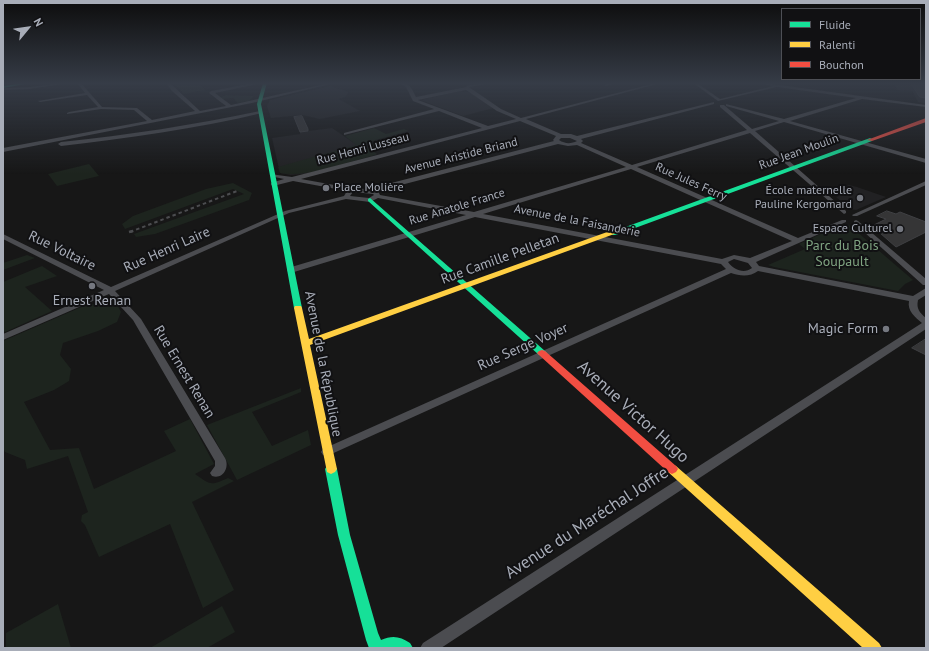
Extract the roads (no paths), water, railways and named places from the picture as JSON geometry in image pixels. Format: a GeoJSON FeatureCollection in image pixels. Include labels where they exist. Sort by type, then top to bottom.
{"type":"FeatureCollection","features":[{"type":"Feature","properties":{"kind":"street"},"geometry":{"type":"LineString","coordinates":[[140,113],[150,122]]}},
{"type":"Feature","properties":{"kind":"street"},"geometry":{"type":"LineString","coordinates":[[3,150],[192,113]]}},
{"type":"Feature","properties":{"kind":"street"},"geometry":{"type":"LineString","coordinates":[[3,155],[67,144],[138,135],[254,113]]}},
{"type":"Feature","properties":{"kind":"street","name":"Avenue de la République"},"geometry":{"type":"LineString","coordinates":[[260,113],[273,184],[344,536],[371,635],[377,648]]}},
{"type":"Feature","properties":{"kind":"street"},"geometry":{"type":"LineString","coordinates":[[346,134],[424,113]]}},
{"type":"Feature","properties":{"kind":"street"},"geometry":{"type":"LineString","coordinates":[[452,113],[488,128]]}},
{"type":"Feature","properties":{"kind":"street"},"geometry":{"type":"LineString","coordinates":[[507,113],[530,123],[568,144],[577,140],[674,113]]}},
{"type":"Feature","properties":{"kind":"street","name":"Rue Henri Lusseau"},"geometry":{"type":"LineString","coordinates":[[295,179],[541,113]]}},
{"type":"Feature","properties":{"kind":"street"},"geometry":{"type":"LineString","coordinates":[[733,113],[750,131],[844,212],[856,219],[926,283]]}},
{"type":"Feature","properties":{"kind":"street"},"geometry":{"type":"LineString","coordinates":[[759,113],[926,161]]}},
{"type":"Feature","properties":{"kind":"street","name":"Rue Anatole France"},"geometry":{"type":"LineString","coordinates":[[291,270],[809,113]]}},
{"type":"Feature","properties":{"kind":"street","name":"Rue Jean Moulin"},"geometry":{"type":"LineString","coordinates":[[704,200],[792,167],[926,120]]}},
{"type":"Feature","properties":{"kind":"street"},"geometry":{"type":"LineString","coordinates":[[473,121],[530,123]]}},
{"type":"Feature","properties":{"kind":"street"},"geometry":{"type":"LineString","coordinates":[[559,139],[567,136],[577,140]]}},
{"type":"Feature","properties":{"kind":"street","name":"Avenue Aristide Briand"},"geometry":{"type":"LineString","coordinates":[[372,195],[559,139]]}},
{"type":"Feature","properties":{"kind":"street","name":"Rue Jules Ferry"},"geometry":{"type":"LineString","coordinates":[[577,140],[630,167],[796,240]]}},
{"type":"Feature","properties":{"kind":"street"},"geometry":{"type":"LineString","coordinates":[[272,175],[372,195]]}},
{"type":"Feature","properties":{"kind":"street"},"geometry":{"type":"LineString","coordinates":[[273,184],[295,179]]}},
{"type":"Feature","properties":{"kind":"street"},"geometry":{"type":"LineString","coordinates":[[839,217],[856,219],[926,183]]}},
{"type":"Feature","properties":{"kind":"street"},"geometry":{"type":"LineString","coordinates":[[346,197],[351,190]]}},
{"type":"Feature","properties":{"kind":"street"},"geometry":{"type":"LineString","coordinates":[[346,197],[372,195]]}},
{"type":"Feature","properties":{"kind":"street","name":"Avenue de la Faisanderie"},"geometry":{"type":"LineString","coordinates":[[372,195],[724,262]]}},
{"type":"Feature","properties":{"kind":"street","name":"Avenue Victor Hugo"},"geometry":{"type":"LineString","coordinates":[[372,195],[409,234],[874,648]]}},
{"type":"Feature","properties":{"kind":"street","name":"Rue Henri Laire"},"geometry":{"type":"LineString","coordinates":[[3,336],[280,215],[346,197]]}},
{"type":"Feature","properties":{"kind":"street","name":"Rue Camille Pelletan"},"geometry":{"type":"LineString","coordinates":[[305,344],[704,200]]}},
{"type":"Feature","properties":{"kind":"street"},"geometry":{"type":"LineString","coordinates":[[756,268],[754,272],[747,273],[731,270],[725,266],[724,262],[727,259],[734,257],[751,261],[796,240],[839,217],[844,212]]}},
{"type":"Feature","properties":{"kind":"street","name":"Rue Voltaire"},"geometry":{"type":"LineString","coordinates":[[3,236],[109,289]]}},
{"type":"Feature","properties":{"kind":"street"},"geometry":{"type":"LineString","coordinates":[[751,261],[756,268],[914,299]]}},
{"type":"Feature","properties":{"kind":"street","name":"Rue Serge Voyer"},"geometry":{"type":"LineString","coordinates":[[327,452],[731,270]]}},
{"type":"Feature","properties":{"kind":"street","name":"Rue Ernest Renan"},"geometry":{"type":"LineString","coordinates":[[109,289],[137,319],[221,461],[221,468],[216,473]]}},
{"type":"Feature","properties":{"kind":"street"},"geometry":{"type":"LineString","coordinates":[[926,291],[914,299],[912,304],[913,311],[926,322]]}},
{"type":"Feature","properties":{"kind":"street","name":"Avenue du Maréchal Joffre"},"geometry":{"type":"LineString","coordinates":[[428,648],[926,325]]}},
{"type":"Feature","properties":{"kind":"street"},"geometry":{"type":"LineString","coordinates":[[381,648],[399,644],[405,648]]}},
{"type":"Feature","properties":{"kind":"railway"},"geometry":{"type":"LineString","coordinates":[[132,231],[237,191]]}},
{"type":"Feature","properties":{"kind":"place","name":"Place Molière"},"geometry":{"type":"Point","coordinates":[326,188]}},
{"type":"Feature","properties":{"kind":"place","name":"École maternelle Pauline Kergomard"},"geometry":{"type":"Point","coordinates":[860,198]}},
{"type":"Feature","properties":{"kind":"place","name":"Espace Culturel"},"geometry":{"type":"Point","coordinates":[900,229]}},
{"type":"Feature","properties":{"kind":"place","name":"Ernest Renan"},"geometry":{"type":"Point","coordinates":[92,286]}},
{"type":"Feature","properties":{"kind":"place","name":"Magic Form"},"geometry":{"type":"Point","coordinates":[886,329]}},
{"type":"Feature","properties":{"kind":"park label","name":"Parc du Bois Soupault"},"geometry":{"type":"Point","coordinates":[842,254]}}]}
